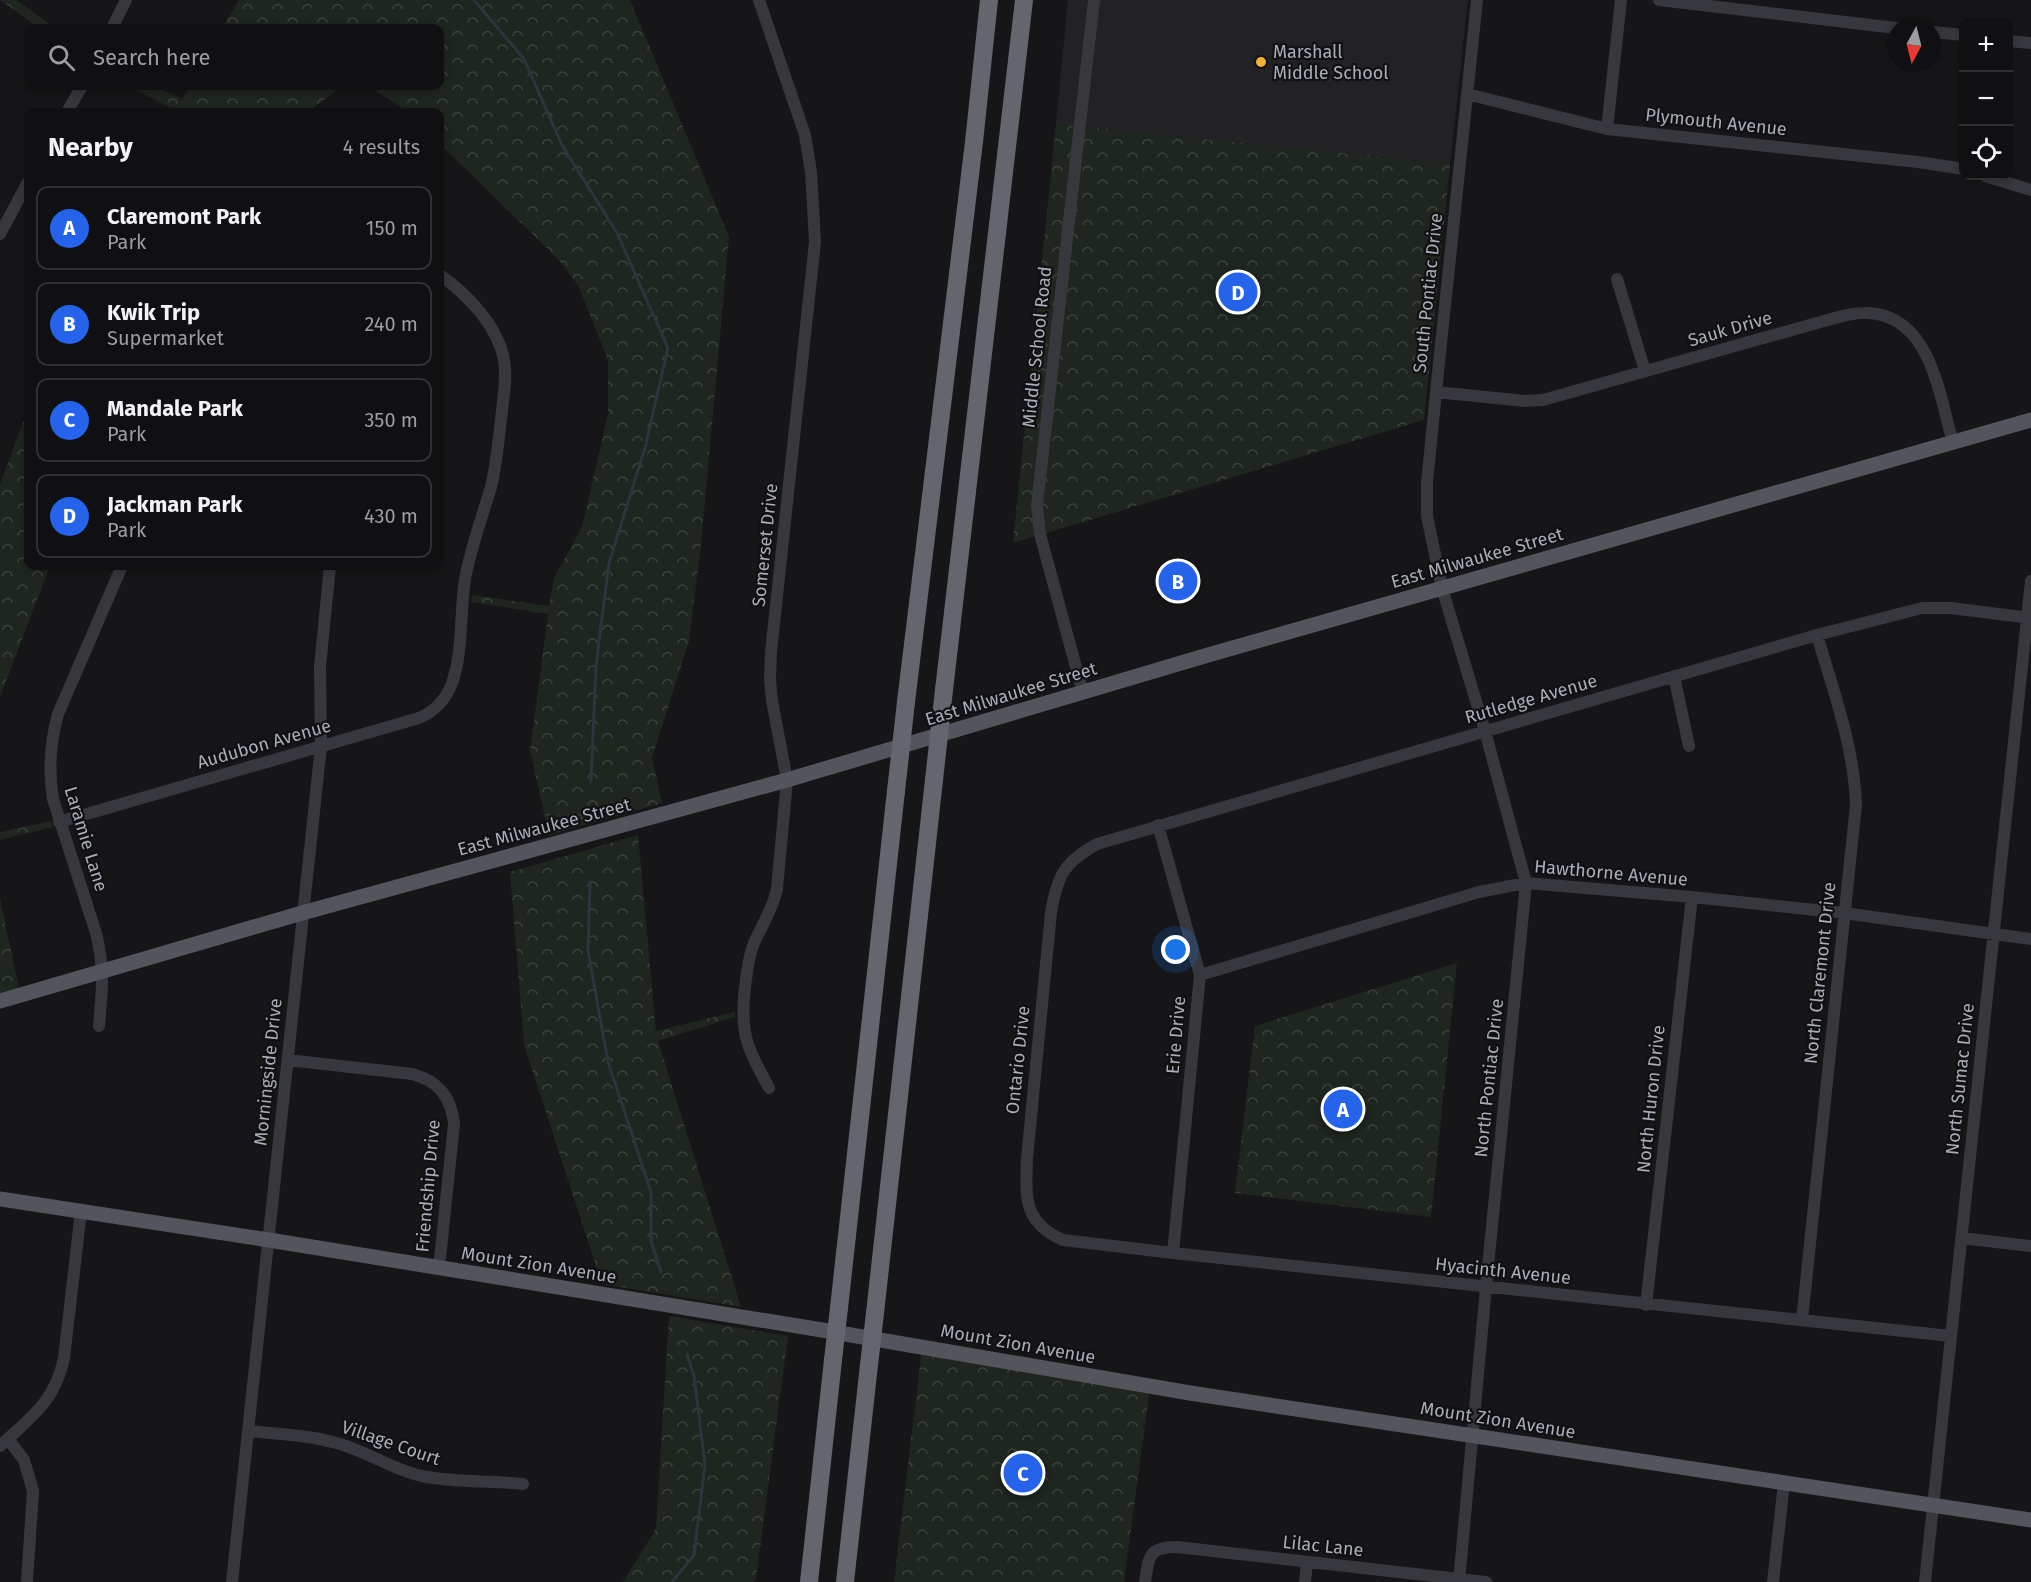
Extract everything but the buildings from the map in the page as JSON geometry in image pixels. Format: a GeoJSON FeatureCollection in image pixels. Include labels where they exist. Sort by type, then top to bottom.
{"type":"FeatureCollection","features":[{"type":"Feature","properties":{"kind":"highway"},"geometry":{"type":"LineString","coordinates":[[808,1582],[906,702],[989,0]]}},
{"type":"Feature","properties":{"kind":"highway"},"geometry":{"type":"LineString","coordinates":[[845,1582],[944,690],[1024,0]]}},
{"type":"Feature","properties":{"kind":"main road","name":"East Milwaukee Street"},"geometry":{"type":"LineString","coordinates":[[0,1001],[302,913],[787,780],[1208,655],[2031,420]]}},
{"type":"Feature","properties":{"kind":"main road","name":"Mount Zion Avenue"},"geometry":{"type":"LineString","coordinates":[[0,1199],[806,1327],[1170,1390],[2031,1520]]}},
{"type":"Feature","properties":{"kind":"street"},"geometry":{"type":"LineString","coordinates":[[114,24],[126,0]]}},
{"type":"Feature","properties":{"kind":"street","name":"Middle School Road"},"geometry":{"type":"LineString","coordinates":[[1083,693],[1040,534],[1037,505],[1094,0]]}},
{"type":"Feature","properties":{"kind":"street","name":"South Pontiac Drive"},"geometry":{"type":"LineString","coordinates":[[1442,588],[1428,525],[1426,499],[1477,0]]}},
{"type":"Feature","properties":{"kind":"street"},"geometry":{"type":"LineString","coordinates":[[1607,129],[1621,0]]}},
{"type":"Feature","properties":{"kind":"street"},"geometry":{"type":"LineString","coordinates":[[1659,0],[1887,26]]}},
{"type":"Feature","properties":{"kind":"street","name":"Somerset Drive"},"geometry":{"type":"LineString","coordinates":[[762,1],[805,135],[811,172],[814,215],[814,265],[770,678],[772,701],[787,780],[777,889],[773,906],[750,951],[742,1010],[749,1050],[770,1088]]}},
{"type":"Feature","properties":{"kind":"street"},"geometry":{"type":"LineString","coordinates":[[1941,33],[1959,35]]}},
{"type":"Feature","properties":{"kind":"street"},"geometry":{"type":"LineString","coordinates":[[2013,41],[2031,43]]}},
{"type":"Feature","properties":{"kind":"street"},"geometry":{"type":"LineString","coordinates":[[69,108],[80,90]]}},
{"type":"Feature","properties":{"kind":"street","name":"Plymouth Avenue"},"geometry":{"type":"LineString","coordinates":[[1467,94],[1607,129],[1959,168]]}},
{"type":"Feature","properties":{"kind":"street"},"geometry":{"type":"LineString","coordinates":[[1998,180],[2031,190]]}},
{"type":"Feature","properties":{"kind":"street"},"geometry":{"type":"LineString","coordinates":[[0,234],[24,189]]}},
{"type":"Feature","properties":{"kind":"street","name":"Audubon Avenue"},"geometry":{"type":"LineString","coordinates":[[59,822],[426,715],[444,698],[455,671],[465,579],[473,543],[491,486],[497,455],[505,363],[501,348],[488,323],[476,308],[444,278]]}},
{"type":"Feature","properties":{"kind":"street"},"geometry":{"type":"LineString","coordinates":[[1617,279],[1645,371]]}},
{"type":"Feature","properties":{"kind":"street","name":"Sauk Drive"},"geometry":{"type":"LineString","coordinates":[[1436,392],[1525,401],[1543,400],[1852,314],[1878,314],[1903,325],[1921,343],[1928,357],[1953,443]]}},
{"type":"Feature","properties":{"kind":"street","name":"Laramie Lane"},"geometry":{"type":"LineString","coordinates":[[99,1026],[103,971],[96,933],[59,822],[50,784],[50,753],[52,738],[70,686],[120,570]]}},
{"type":"Feature","properties":{"kind":"street","name":"Morningside Drive"},"geometry":{"type":"LineString","coordinates":[[231,1582],[321,746],[320,667],[330,570]]}},
{"type":"Feature","properties":{"kind":"street","name":"North Sumac Drive"},"geometry":{"type":"LineString","coordinates":[[1925,1582],[2029,618],[2031,580]]}},
{"type":"Feature","properties":{"kind":"street","name":"North Pontiac Drive"},"geometry":{"type":"LineString","coordinates":[[1442,588],[1485,731],[1526,883],[1459,1580]]}},
{"type":"Feature","properties":{"kind":"street","name":"Rutledge Avenue"},"geometry":{"type":"LineString","coordinates":[[1059,878],[1078,854],[1097,843],[1817,635],[1923,608],[1951,608],[2029,618]]}},
{"type":"Feature","properties":{"kind":"street","name":"North Claremont Drive"},"geometry":{"type":"LineString","coordinates":[[1802,1320],[1856,805],[1855,776],[1849,748],[1817,635]]}},
{"type":"Feature","properties":{"kind":"street"},"geometry":{"type":"LineString","coordinates":[[1674,676],[1689,746]]}},
{"type":"Feature","properties":{"kind":"street","name":"Erie Drive"},"geometry":{"type":"LineString","coordinates":[[1158,825],[1200,975],[1173,1253]]}},
{"type":"Feature","properties":{"kind":"street","name":"Ontario Drive"},"geometry":{"type":"LineString","coordinates":[[1053,1236],[1032,1216],[1026,1198],[1027,1158],[1051,913],[1059,878]]}},
{"type":"Feature","properties":{"kind":"street","name":"Hawthorne Avenue"},"geometry":{"type":"LineString","coordinates":[[1200,975],[1479,892],[1526,883],[1845,913],[2031,939]]}},
{"type":"Feature","properties":{"kind":"street","name":"North Huron Drive"},"geometry":{"type":"LineString","coordinates":[[1646,1305],[1692,897]]}},
{"type":"Feature","properties":{"kind":"street","name":"Friendship Drive"},"geometry":{"type":"LineString","coordinates":[[288,1060],[412,1074],[430,1080],[446,1094],[453,1112],[454,1124],[439,1268]]}},
{"type":"Feature","properties":{"kind":"street"},"geometry":{"type":"LineString","coordinates":[[27,1582],[33,1491],[24,1460],[4,1442],[49,1398],[60,1379],[81,1211]]}},
{"type":"Feature","properties":{"kind":"street","name":"Hyacinth Avenue"},"geometry":{"type":"LineString","coordinates":[[1053,1236],[1063,1240],[1173,1253],[1950,1336]]}},
{"type":"Feature","properties":{"kind":"street"},"geometry":{"type":"LineString","coordinates":[[1961,1238],[2031,1246]]}},
{"type":"Feature","properties":{"kind":"street","name":"Village Court"},"geometry":{"type":"LineString","coordinates":[[248,1431],[317,1438],[340,1444],[419,1475],[441,1479],[523,1484]]}},
{"type":"Feature","properties":{"kind":"street"},"geometry":{"type":"LineString","coordinates":[[1773,1582],[1784,1483]]}},
{"type":"Feature","properties":{"kind":"street","name":"Lilac Lane"},"geometry":{"type":"LineString","coordinates":[[1145,1582],[1152,1553],[1157,1549],[1177,1547],[1486,1582]]}},
{"type":"Feature","properties":{"kind":"street"},"geometry":{"type":"LineString","coordinates":[[1305,1582],[1307,1562]]}},
{"type":"Feature","properties":{"kind":"shaded area","name":"Marshall Middle School"},"geometry":{"type":"Polygon","coordinates":[[[1068,0],[1468,0],[1450,164],[1056,124],[1068,0]]]}},
{"type":"Feature","properties":{"kind":"green space"},"geometry":{"type":"Polygon","coordinates":[[[0,0],[16,0],[49,24],[33,24],[0,0]]]}},
{"type":"Feature","properties":{"kind":"green space"},"geometry":{"type":"Polygon","coordinates":[[[239,0],[630,0],[729,237],[701,544],[689,641],[652,758],[662,803],[549,835],[530,751],[548,614],[471,602],[472,595],[549,606],[554,578],[582,527],[608,414],[608,360],[578,285],[557,258],[444,148],[444,108],[403,108],[374,90],[444,90],[444,24],[224,24],[239,0]]]}},
{"type":"Feature","properties":{"kind":"green space"},"geometry":{"type":"Polygon","coordinates":[[[136,90],[163,90],[182,99],[188,90],[337,90],[313,108],[171,108],[136,90]]]}},
{"type":"Feature","properties":{"kind":"green space"},"geometry":{"type":"Polygon","coordinates":[[[1056,124],[1450,164],[1424,420],[1013,543],[1056,124]]]}},
{"type":"Feature","properties":{"kind":"green space"},"geometry":{"type":"Polygon","coordinates":[[[24,420],[24,570],[48,570],[0,697],[0,484],[24,420]]]}},
{"type":"Feature","properties":{"kind":"green space"},"geometry":{"type":"Polygon","coordinates":[[[51,821],[53,827],[0,840],[0,832],[51,821]]]}},
{"type":"Feature","properties":{"kind":"green space"},"geometry":{"type":"Polygon","coordinates":[[[638,835],[656,1031],[735,1012],[735,1017],[658,1041],[741,1307],[602,1284],[524,1045],[510,872],[638,835]]]}},
{"type":"Feature","properties":{"kind":"green space"},"geometry":{"type":"Polygon","coordinates":[[[0,898],[19,989],[0,994],[0,898]]]}},
{"type":"Feature","properties":{"kind":"green space"},"geometry":{"type":"Polygon","coordinates":[[[1457,963],[1431,1217],[1235,1193],[1255,1026],[1457,963]]]}},
{"type":"Feature","properties":{"kind":"green space"},"geometry":{"type":"Polygon","coordinates":[[[669,1316],[788,1336],[754,1582],[623,1582],[656,1529],[669,1316]]]}},
{"type":"Feature","properties":{"kind":"green space"},"geometry":{"type":"Polygon","coordinates":[[[922,1347],[1150,1387],[1124,1582],[894,1582],[922,1347]]]}},
{"type":"Feature","properties":{"kind":"waterway"},"geometry":{"type":"LineString","coordinates":[[474,0],[524,59],[562,145],[617,233],[668,348],[645,448],[609,563],[596,665],[591,782]]}},
{"type":"Feature","properties":{"kind":"waterway"},"geometry":{"type":"LineString","coordinates":[[590,882],[588,951],[608,1062],[651,1192],[651,1241],[661,1272]]}},
{"type":"Feature","properties":{"kind":"waterway"},"geometry":{"type":"LineString","coordinates":[[672,1582],[694,1555],[705,1465],[694,1376],[687,1354]]}},
{"type":"Feature","properties":{"kind":"place","name":"Marshall Middle School"},"geometry":{"type":"Point","coordinates":[1261,62]}},
{"type":"Feature","properties":{"kind":"place","name":"Jackman Park"},"geometry":{"type":"Point","coordinates":[1238,292]}},
{"type":"Feature","properties":{"kind":"place","name":"Kwik Trip"},"geometry":{"type":"Point","coordinates":[1178,581]}},
{"type":"Feature","properties":{"kind":"place","name":"Claremont Park"},"geometry":{"type":"Point","coordinates":[1343,1109]}},
{"type":"Feature","properties":{"kind":"place","name":"Mandale Park"},"geometry":{"type":"Point","coordinates":[1023,1473]}}]}
